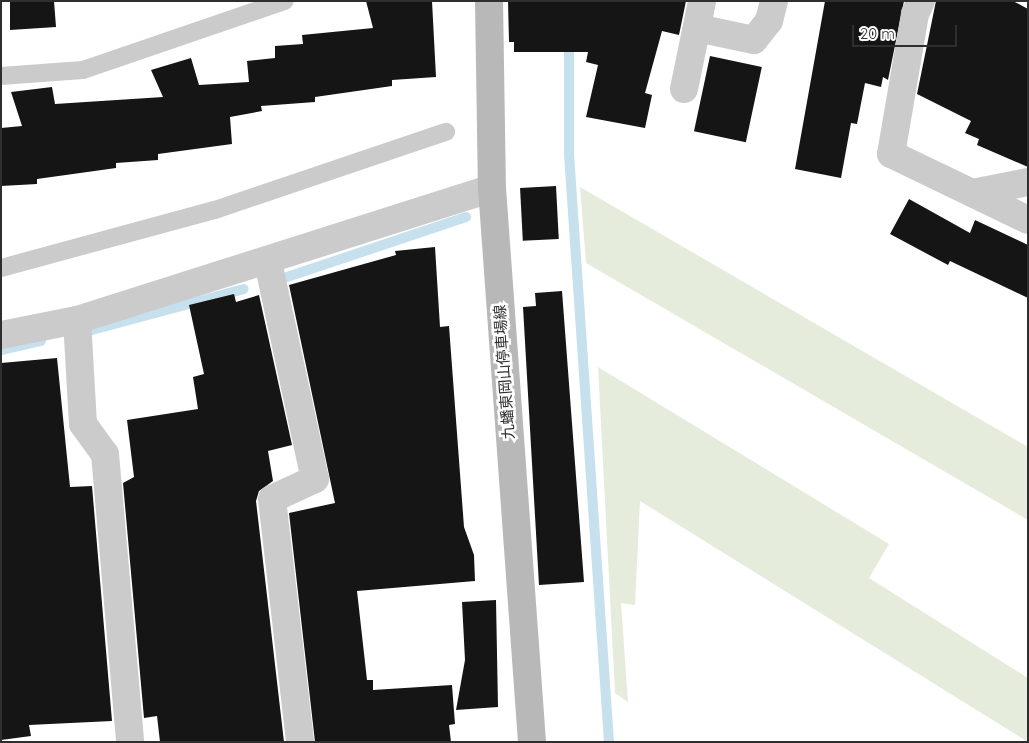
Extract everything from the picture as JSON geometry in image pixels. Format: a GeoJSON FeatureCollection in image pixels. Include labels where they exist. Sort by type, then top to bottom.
{"type":"FeatureCollection","features":[{"type":"Feature","properties":{"kind":"main road","name":"九蟠東岡山停車場線"},"geometry":{"type":"LineString","coordinates":[[489,1],[492,188],[532,742]]}},
{"type":"Feature","properties":{"kind":"street"},"geometry":{"type":"LineString","coordinates":[[684,89],[702,1]]}},
{"type":"Feature","properties":{"kind":"street"},"geometry":{"type":"LineString","coordinates":[[697,28],[754,40],[769,21],[774,1]]}},
{"type":"Feature","properties":{"kind":"street"},"geometry":{"type":"LineString","coordinates":[[921,1],[915,14],[891,154],[1028,220]]}},
{"type":"Feature","properties":{"kind":"street"},"geometry":{"type":"LineString","coordinates":[[972,193],[1028,182]]}},
{"type":"Feature","properties":{"kind":"street"},"geometry":{"type":"LineString","coordinates":[[1,335],[76,320],[268,262],[492,188]]}},
{"type":"Feature","properties":{"kind":"street"},"geometry":{"type":"LineString","coordinates":[[268,262],[315,479],[272,499],[300,742]]}},
{"type":"Feature","properties":{"kind":"street"},"geometry":{"type":"LineString","coordinates":[[76,320],[83,424],[105,454],[130,742]]}},
{"type":"Feature","properties":{"kind":"lane"},"geometry":{"type":"LineString","coordinates":[[1,76],[83,70],[285,1]]}},
{"type":"Feature","properties":{"kind":"lane"},"geometry":{"type":"LineString","coordinates":[[1,268],[215,210],[446,132]]}},
{"type":"Feature","properties":{"kind":"green space"},"geometry":{"type":"Polygon","coordinates":[[[580,187],[1028,447],[1028,520],[586,263],[580,187]]]}},
{"type":"Feature","properties":{"kind":"green space"},"geometry":{"type":"Polygon","coordinates":[[[598,367],[889,544],[869,578],[1028,678],[1028,742],[640,501],[635,605],[621,603],[628,702],[615,693],[598,367]]]}},
{"type":"Feature","properties":{"kind":"building"},"geometry":{"type":"Polygon","coordinates":[[[10,1],[54,1],[56,27],[10,30],[10,1]]]}},
{"type":"Feature","properties":{"kind":"building"},"geometry":{"type":"Polygon","coordinates":[[[366,1],[432,1],[436,77],[392,80],[392,86],[315,97],[315,102],[261,106],[262,111],[230,117],[232,144],[158,154],[158,160],[116,163],[116,168],[37,179],[37,184],[1,186],[1,128],[22,126],[11,92],[52,87],[55,104],[163,97],[151,70],[191,58],[199,85],[249,82],[247,61],[275,58],[275,46],[303,44],[302,35],[373,28],[366,1]]]}},
{"type":"Feature","properties":{"kind":"building"},"geometry":{"type":"Polygon","coordinates":[[[508,1],[686,1],[679,35],[662,31],[645,93],[652,95],[645,128],[586,117],[598,65],[586,62],[588,52],[514,52],[514,42],[509,42],[508,1]]]}},
{"type":"Feature","properties":{"kind":"building"},"geometry":{"type":"Polygon","coordinates":[[[825,1],[904,1],[888,80],[883,77],[881,87],[865,83],[857,124],[851,123],[841,178],[795,169],[825,1]]]}},
{"type":"Feature","properties":{"kind":"building"},"geometry":{"type":"Polygon","coordinates":[[[936,1],[1013,1],[1028,9],[1028,167],[977,145],[979,139],[965,133],[971,121],[917,94],[936,1]]]}},
{"type":"Feature","properties":{"kind":"building"},"geometry":{"type":"Polygon","coordinates":[[[710,56],[762,67],[746,142],[694,131],[710,56]]]}},
{"type":"Feature","properties":{"kind":"building"},"geometry":{"type":"Polygon","coordinates":[[[556,186],[559,239],[523,241],[520,188],[556,186]]]}},
{"type":"Feature","properties":{"kind":"building"},"geometry":{"type":"Polygon","coordinates":[[[909,199],[970,233],[975,220],[1028,245],[1028,298],[950,261],[948,265],[890,234],[909,199]]]}},
{"type":"Feature","properties":{"kind":"building"},"geometry":{"type":"Polygon","coordinates":[[[435,247],[440,327],[449,326],[464,527],[474,555],[475,581],[357,591],[367,680],[373,680],[373,690],[452,685],[455,724],[449,725],[451,742],[315,742],[289,513],[335,503],[289,285],[396,255],[395,251],[435,247]]]}},
{"type":"Feature","properties":{"kind":"building"},"geometry":{"type":"Polygon","coordinates":[[[562,291],[584,582],[539,585],[523,307],[536,306],[535,293],[562,291]]]}},
{"type":"Feature","properties":{"kind":"building"},"geometry":{"type":"Polygon","coordinates":[[[234,294],[236,302],[259,295],[292,445],[268,451],[273,481],[259,491],[256,501],[284,742],[160,742],[157,716],[144,718],[123,483],[134,477],[127,420],[198,409],[193,377],[204,374],[189,305],[234,294]]]}},
{"type":"Feature","properties":{"kind":"building"},"geometry":{"type":"Polygon","coordinates":[[[57,358],[70,487],[92,486],[112,721],[29,725],[31,736],[1,740],[1,363],[57,358]]]}},
{"type":"Feature","properties":{"kind":"building"},"geometry":{"type":"Polygon","coordinates":[[[496,600],[498,707],[456,710],[465,660],[462,602],[496,600]]]}},
{"type":"Feature","properties":{"kind":"waterway"},"geometry":{"type":"LineString","coordinates":[[569,40],[569,154],[609,742]]}},
{"type":"Feature","properties":{"kind":"waterway"},"geometry":{"type":"LineString","coordinates":[[284,278],[466,217]]}},
{"type":"Feature","properties":{"kind":"waterway"},"geometry":{"type":"LineString","coordinates":[[92,330],[244,289]]}},
{"type":"Feature","properties":{"kind":"waterway"},"geometry":{"type":"LineString","coordinates":[[1,350],[41,341]]}}]}
